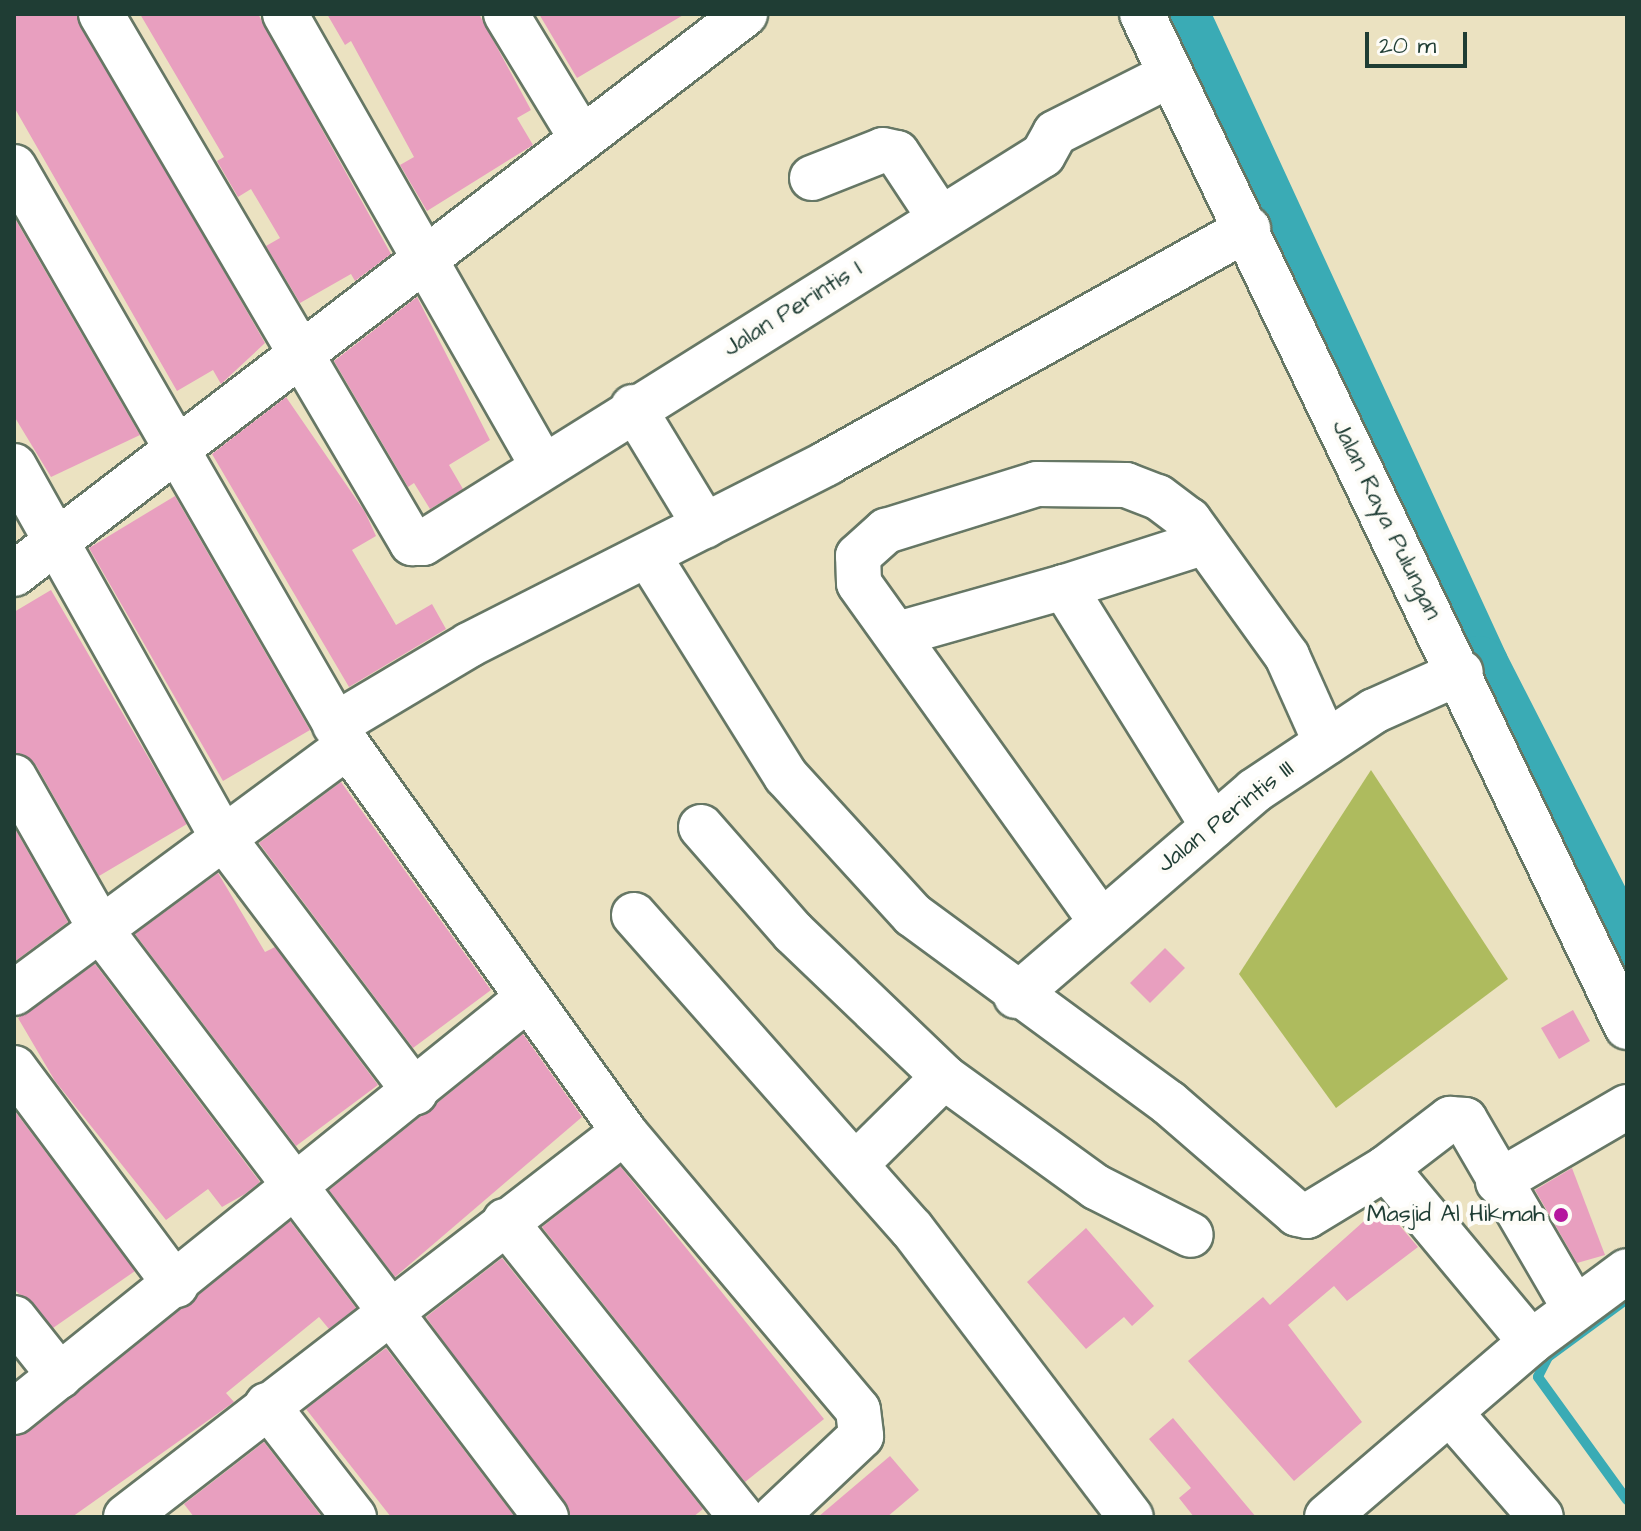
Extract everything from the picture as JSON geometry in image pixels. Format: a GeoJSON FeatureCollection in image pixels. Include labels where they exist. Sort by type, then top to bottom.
{"type":"FeatureCollection","features":[{"type":"Feature","properties":{"kind":"street"},"geometry":{"type":"LineString","coordinates":[[101,14],[299,356]]}},
{"type":"Feature","properties":{"kind":"street"},"geometry":{"type":"LineString","coordinates":[[285,14],[541,463]]}},
{"type":"Feature","properties":{"kind":"street"},"geometry":{"type":"LineString","coordinates":[[506,14],[582,139]]}},
{"type":"Feature","properties":{"kind":"street","name":"Jalan Raya Pulungan"},"geometry":{"type":"LineString","coordinates":[[1142,14],[1461,672],[1627,1027]]}},
{"type":"Feature","properties":{"kind":"street"},"geometry":{"type":"LineString","coordinates":[[14,574],[582,139],[731,18]]}},
{"type":"Feature","properties":{"kind":"street","name":"Jalan Perintis I"},"geometry":{"type":"LineString","coordinates":[[299,356],[412,543],[423,543],[541,463],[1043,155],[1055,133],[1170,75]]}},
{"type":"Feature","properties":{"kind":"street"},"geometry":{"type":"LineString","coordinates":[[812,178],[883,150],[897,153],[940,218]]}},
{"type":"Feature","properties":{"kind":"street"},"geometry":{"type":"LineString","coordinates":[[14,167],[179,448],[341,735],[624,1132],[865,1424],[861,1436],[775,1517]]}},
{"type":"Feature","properties":{"kind":"street"},"geometry":{"type":"LineString","coordinates":[[14,993],[103,933],[341,735],[469,645],[649,557],[1248,229]]}},
{"type":"Feature","properties":{"kind":"street"},"geometry":{"type":"LineString","coordinates":[[633,407],[705,526]]}},
{"type":"Feature","properties":{"kind":"street"},"geometry":{"type":"LineString","coordinates":[[14,466],[222,836],[415,1092]]}},
{"type":"Feature","properties":{"kind":"street"},"geometry":{"type":"LineString","coordinates":[[1100,920],[853,568],[886,531],[945,507],[1037,484],[1126,485],[1158,497],[1189,520],[1202,543],[1287,656],[1326,743]]}},
{"type":"Feature","properties":{"kind":"street"},"geometry":{"type":"LineString","coordinates":[[898,634],[1064,587],[1202,543]]}},
{"type":"Feature","properties":{"kind":"street"},"geometry":{"type":"LineString","coordinates":[[649,557],[786,776],[837,838],[913,915],[1016,996],[1169,1103],[1297,1214],[1307,1216],[1386,1168],[1457,1117],[1574,1307]]}},
{"type":"Feature","properties":{"kind":"street"},"geometry":{"type":"LineString","coordinates":[[1064,587],[1213,826]]}},
{"type":"Feature","properties":{"kind":"street","name":"Jalan Perintis III"},"geometry":{"type":"LineString","coordinates":[[1016,996],[1100,920],[1213,826],[1326,743],[1374,711],[1461,672]]}},
{"type":"Feature","properties":{"kind":"street"},"geometry":{"type":"LineString","coordinates":[[14,777],[103,933],[546,1517]]}},
{"type":"Feature","properties":{"kind":"street"},"geometry":{"type":"LineString","coordinates":[[701,827],[793,932],[944,1077],[1096,1187],[1191,1235]]}},
{"type":"Feature","properties":{"kind":"street"},"geometry":{"type":"LineString","coordinates":[[634,915],[857,1163],[1131,1517]]}},
{"type":"Feature","properties":{"kind":"street"},"geometry":{"type":"LineString","coordinates":[[14,1412],[297,1190],[528,998]]}},
{"type":"Feature","properties":{"kind":"street"},"geometry":{"type":"LineString","coordinates":[[14,1068],[176,1285]]}},
{"type":"Feature","properties":{"kind":"street"},"geometry":{"type":"LineString","coordinates":[[857,1163],[944,1077]]}},
{"type":"Feature","properties":{"kind":"street"},"geometry":{"type":"LineString","coordinates":[[1498,1182],[1627,1107]]}},
{"type":"Feature","properties":{"kind":"street"},"geometry":{"type":"LineString","coordinates":[[144,1511],[267,1405],[387,1310],[624,1132]]}},
{"type":"Feature","properties":{"kind":"street"},"geometry":{"type":"LineString","coordinates":[[1386,1168],[1531,1342]]}},
{"type":"Feature","properties":{"kind":"street"},"geometry":{"type":"LineString","coordinates":[[505,1221],[741,1517]]}},
{"type":"Feature","properties":{"kind":"street"},"geometry":{"type":"LineString","coordinates":[[1327,1517],[1452,1415],[1531,1342],[1574,1307],[1627,1271]]}},
{"type":"Feature","properties":{"kind":"street"},"geometry":{"type":"LineString","coordinates":[[14,1318],[60,1376]]}},
{"type":"Feature","properties":{"kind":"street"},"geometry":{"type":"LineString","coordinates":[[267,1405],[354,1517]]}},
{"type":"Feature","properties":{"kind":"street"},"geometry":{"type":"LineString","coordinates":[[1452,1415],[1541,1517]]}},
{"type":"Feature","properties":{"kind":"green space"},"geometry":{"type":"Polygon","coordinates":[[[1371,770],[1508,979],[1336,1108],[1239,974],[1371,770]]]}},
{"type":"Feature","properties":{"kind":"building"},"geometry":{"type":"Polygon","coordinates":[[[14,14],[76,14],[265,343],[221,384],[213,370],[177,391],[14,107],[14,14]]]}},
{"type":"Feature","properties":{"kind":"building"},"geometry":{"type":"Polygon","coordinates":[[[140,14],[258,14],[391,254],[355,281],[351,274],[300,303],[266,246],[280,238],[251,189],[238,197],[217,161],[224,157],[140,14]]]}},
{"type":"Feature","properties":{"kind":"building"},"geometry":{"type":"Polygon","coordinates":[[[327,14],[479,14],[531,110],[517,118],[533,145],[427,211],[400,165],[414,157],[351,41],[345,45],[327,14]]]}},
{"type":"Feature","properties":{"kind":"building"},"geometry":{"type":"Polygon","coordinates":[[[539,14],[685,14],[577,78],[539,14]]]}},
{"type":"Feature","properties":{"kind":"building"},"geometry":{"type":"Polygon","coordinates":[[[14,217],[140,435],[51,477],[14,416],[14,217]]]}},
{"type":"Feature","properties":{"kind":"building"},"geometry":{"type":"Polygon","coordinates":[[[417,297],[490,440],[449,465],[463,489],[430,509],[414,483],[408,487],[334,361],[417,297]]]}},
{"type":"Feature","properties":{"kind":"building"},"geometry":{"type":"Polygon","coordinates":[[[286,397],[365,512],[376,536],[352,550],[396,625],[432,604],[446,629],[349,687],[212,454],[286,397]]]}},
{"type":"Feature","properties":{"kind":"building"},"geometry":{"type":"Polygon","coordinates":[[[175,496],[310,730],[223,781],[89,548],[175,496]]]}},
{"type":"Feature","properties":{"kind":"building"},"geometry":{"type":"Polygon","coordinates":[[[51,590],[187,824],[99,876],[36,765],[14,752],[14,612],[51,590]]]}},
{"type":"Feature","properties":{"kind":"building"},"geometry":{"type":"Polygon","coordinates":[[[341,782],[491,990],[413,1048],[259,843],[341,782]]]}},
{"type":"Feature","properties":{"kind":"building"},"geometry":{"type":"Polygon","coordinates":[[[14,827],[68,922],[14,962],[14,827]]]}},
{"type":"Feature","properties":{"kind":"building"},"geometry":{"type":"Polygon","coordinates":[[[218,873],[265,952],[275,947],[378,1085],[296,1146],[135,934],[218,873]]]}},
{"type":"Feature","properties":{"kind":"building"},"geometry":{"type":"Polygon","coordinates":[[[1165,948],[1185,968],[1150,1003],[1130,983],[1165,948]]]}},
{"type":"Feature","properties":{"kind":"building"},"geometry":{"type":"Polygon","coordinates":[[[95,964],[260,1182],[245,1194],[222,1207],[208,1189],[166,1220],[55,1081],[18,1018],[95,964]]]}},
{"type":"Feature","properties":{"kind":"building"},"geometry":{"type":"Polygon","coordinates":[[[1573,1010],[1590,1041],[1559,1059],[1541,1028],[1573,1010]]]}},
{"type":"Feature","properties":{"kind":"building"},"geometry":{"type":"Polygon","coordinates":[[[523,1034],[582,1117],[395,1277],[329,1190],[523,1034]]]}},
{"type":"Feature","properties":{"kind":"building"},"geometry":{"type":"Polygon","coordinates":[[[14,1110],[135,1271],[53,1328],[14,1289],[14,1110]]]}},
{"type":"Feature","properties":{"kind":"building"},"geometry":{"type":"Polygon","coordinates":[[[620,1166],[824,1419],[745,1482],[542,1227],[620,1166]]]}},
{"type":"Feature","properties":{"kind":"building","name":"Masjid Al Hikmah"},"geometry":{"type":"Polygon","coordinates":[[[1572,1168],[1605,1255],[1577,1263],[1535,1190],[1572,1168]]]}},
{"type":"Feature","properties":{"kind":"building"},"geometry":{"type":"Polygon","coordinates":[[[1382,1205],[1418,1247],[1347,1301],[1334,1286],[1288,1325],[1362,1422],[1294,1481],[1188,1361],[1263,1297],[1270,1305],[1382,1205]]]}},
{"type":"Feature","properties":{"kind":"building"},"geometry":{"type":"Polygon","coordinates":[[[290,1221],[356,1308],[329,1329],[319,1317],[226,1393],[234,1402],[72,1517],[14,1517],[14,1436],[30,1431],[290,1221]]]}},
{"type":"Feature","properties":{"kind":"building"},"geometry":{"type":"Polygon","coordinates":[[[1086,1228],[1154,1306],[1132,1326],[1124,1317],[1086,1349],[1027,1282],[1086,1228]]]}},
{"type":"Feature","properties":{"kind":"building"},"geometry":{"type":"Polygon","coordinates":[[[502,1258],[703,1509],[693,1517],[570,1517],[426,1317],[502,1258]]]}},
{"type":"Feature","properties":{"kind":"building"},"geometry":{"type":"Polygon","coordinates":[[[386,1348],[515,1517],[391,1517],[306,1409],[386,1348]]]}},
{"type":"Feature","properties":{"kind":"building"},"geometry":{"type":"Polygon","coordinates":[[[1173,1418],[1256,1517],[1194,1517],[1179,1498],[1191,1488],[1149,1439],[1173,1418]]]}},
{"type":"Feature","properties":{"kind":"building"},"geometry":{"type":"Polygon","coordinates":[[[264,1442],[322,1517],[194,1517],[184,1504],[264,1442]]]}},
{"type":"Feature","properties":{"kind":"building"},"geometry":{"type":"Polygon","coordinates":[[[890,1456],[919,1490],[887,1517],[818,1517],[890,1456]]]}},
{"type":"Feature","properties":{"kind":"waterway"},"geometry":{"type":"LineString","coordinates":[[1179,14],[1479,666],[1627,957]]}},
{"type":"Feature","properties":{"kind":"waterway"},"geometry":{"type":"LineString","coordinates":[[1627,1299],[1548,1357],[1538,1377],[1627,1500]]}},
{"type":"Feature","properties":{"kind":"place","name":"Masjid Al Hikmah"},"geometry":{"type":"Point","coordinates":[1561,1215]}}]}
